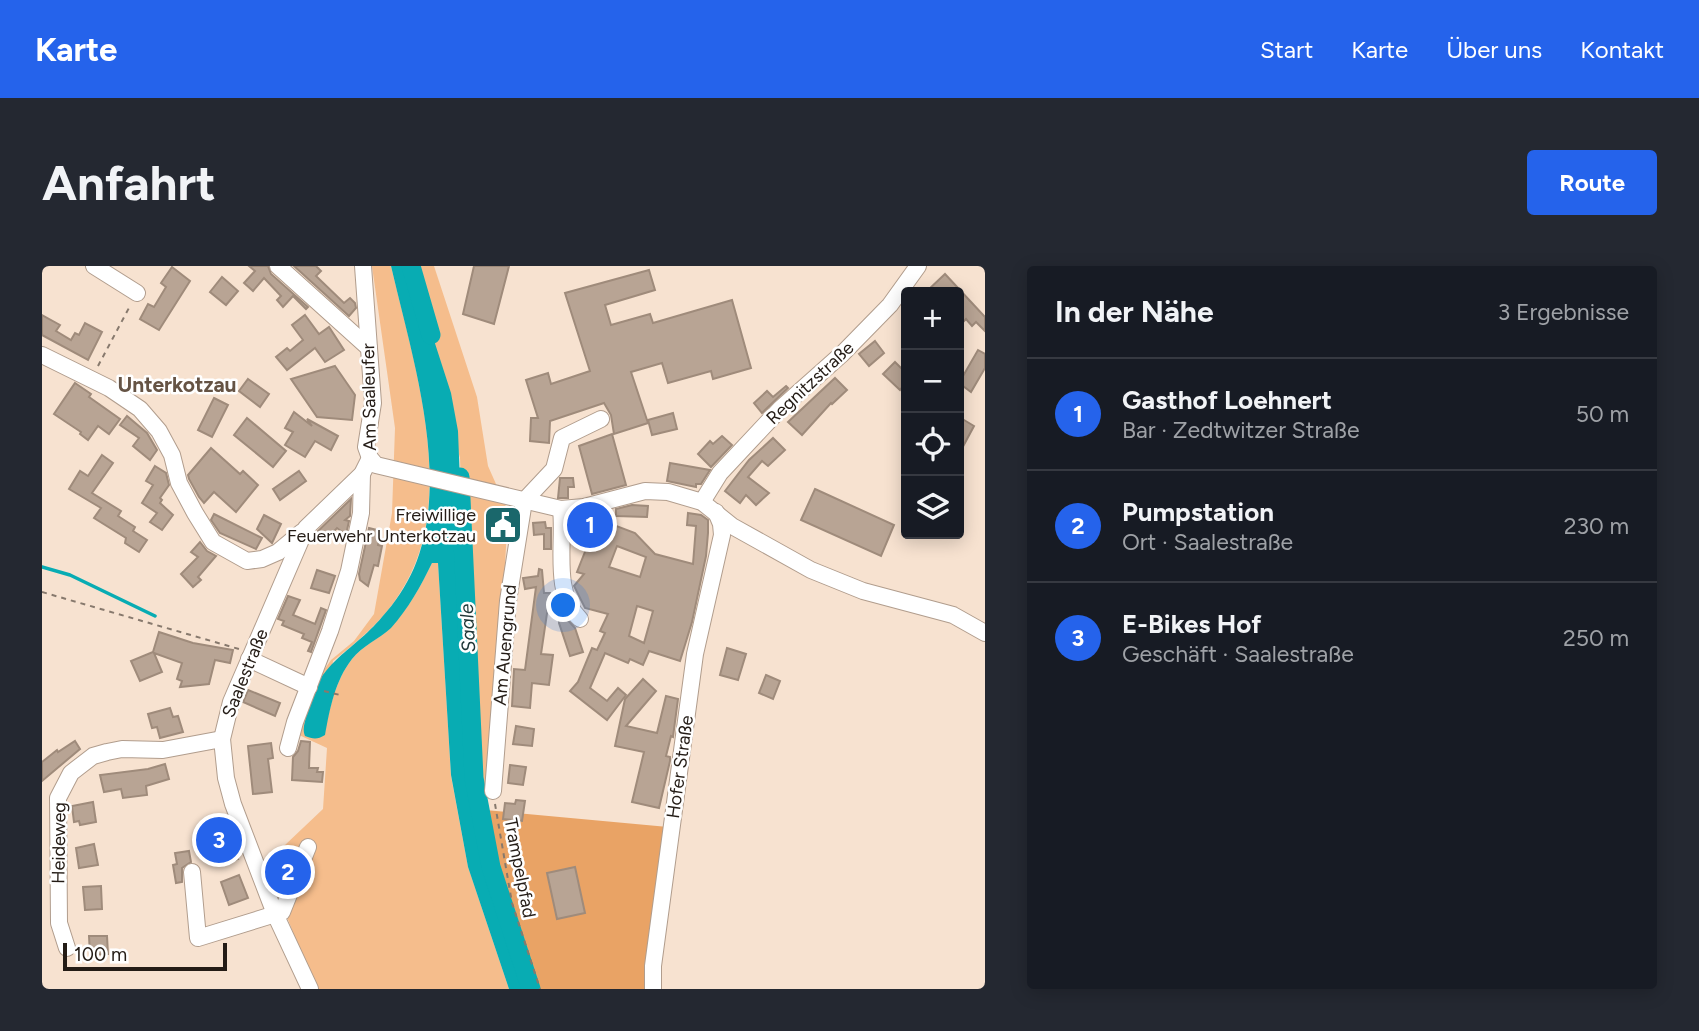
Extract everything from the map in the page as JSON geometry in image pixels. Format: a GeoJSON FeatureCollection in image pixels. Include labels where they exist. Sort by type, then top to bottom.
{"type":"FeatureCollection","features":[{"type":"Feature","properties":{"kind":"street"},"geometry":{"type":"LineString","coordinates":[[94,266],[137,293]]}},
{"type":"Feature","properties":{"kind":"street"},"geometry":{"type":"LineString","coordinates":[[278,266],[369,348]]}},
{"type":"Feature","properties":{"kind":"street","name":"Am Saaleufer"},"geometry":{"type":"LineString","coordinates":[[363,266],[373,403],[366,447],[376,466],[561,509]]}},
{"type":"Feature","properties":{"kind":"street","name":"Regnitzstraße"},"geometry":{"type":"LineString","coordinates":[[708,506],[720,473],[780,409],[844,353],[890,305],[918,266]]}},
{"type":"Feature","properties":{"kind":"street"},"geometry":{"type":"LineString","coordinates":[[44,361],[91,379],[140,409],[159,431],[172,455],[179,483],[214,542],[247,561],[254,560],[278,552],[306,528]]}},
{"type":"Feature","properties":{"kind":"street"},"geometry":{"type":"LineString","coordinates":[[517,499],[554,469],[562,438],[601,419]]}},
{"type":"Feature","properties":{"kind":"street","name":"Saalestraße"},"geometry":{"type":"LineString","coordinates":[[310,989],[275,914],[233,804],[226,779],[222,739],[231,702],[306,528],[362,474],[370,458]]}},
{"type":"Feature","properties":{"kind":"street","name":"Am Saaleufer"},"geometry":{"type":"LineString","coordinates":[[288,748],[349,571],[361,513],[362,474]]}},
{"type":"Feature","properties":{"kind":"street"},"geometry":{"type":"LineString","coordinates":[[580,619],[570,606],[564,582],[564,529],[561,509],[584,507],[645,491],[668,492],[708,506],[741,531],[824,576],[863,592],[953,615],[985,632]]}},
{"type":"Feature","properties":{"kind":"street","name":"Am Auengrund"},"geometry":{"type":"LineString","coordinates":[[493,791],[517,499]]}},
{"type":"Feature","properties":{"kind":"street","name":"Hofer Straße"},"geometry":{"type":"LineString","coordinates":[[653,989],[656,941],[695,654],[719,547],[721,524],[708,506]]}},
{"type":"Feature","properties":{"kind":"street"},"geometry":{"type":"LineString","coordinates":[[719,547],[725,537],[741,531]]}},
{"type":"Feature","properties":{"kind":"street"},"geometry":{"type":"LineString","coordinates":[[250,656],[311,687]]}},
{"type":"Feature","properties":{"kind":"street","name":"Heideweg"},"geometry":{"type":"LineString","coordinates":[[67,948],[59,923],[58,798],[71,773],[93,756],[122,749],[163,750],[222,739]]}},
{"type":"Feature","properties":{"kind":"street"},"geometry":{"type":"LineString","coordinates":[[42,805],[58,798]]}},
{"type":"Feature","properties":{"kind":"street"},"geometry":{"type":"LineString","coordinates":[[192,872],[198,938],[282,912],[308,847]]}},
{"type":"Feature","properties":{"kind":"path"},"geometry":{"type":"LineString","coordinates":[[91,379],[137,293]]}},
{"type":"Feature","properties":{"kind":"path"},"geometry":{"type":"LineString","coordinates":[[42,592],[250,656]]}},
{"type":"Feature","properties":{"kind":"path"},"geometry":{"type":"LineString","coordinates":[[311,687],[340,695]]}},
{"type":"Feature","properties":{"kind":"path","name":"Trampelpfad"},"geometry":{"type":"LineString","coordinates":[[493,791],[512,903],[541,989]]}},
{"type":"Feature","properties":{"kind":"shaded area"},"geometry":{"type":"Polygon","coordinates":[[[372,266],[391,266],[411,346],[427,432],[430,475],[427,517],[418,557],[400,593],[378,622],[333,661],[324,735],[334,695],[346,667],[356,654],[397,621],[414,597],[432,563],[438,563],[451,776],[468,867],[509,989],[315,989],[266,863],[323,809],[327,748],[299,735],[317,680],[331,660],[354,641],[374,614],[392,513],[395,428],[372,266]]]}},
{"type":"Feature","properties":{"kind":"shaded area"},"geometry":{"type":"Polygon","coordinates":[[[410,266],[434,266],[477,397],[488,466],[508,511],[499,673],[485,810],[507,919],[485,842],[471,763],[460,458],[410,266]]]}},
{"type":"Feature","properties":{"kind":"shaded area"},"geometry":{"type":"Polygon","coordinates":[[[485,810],[668,827],[649,989],[533,989],[507,919],[485,810]]]}},
{"type":"Feature","properties":{"kind":"water"},"geometry":{"type":"Polygon","coordinates":[[[391,266],[410,266],[451,393],[458,431],[471,763],[475,793],[495,878],[533,989],[509,989],[468,867],[451,775],[438,563],[432,563],[414,597],[391,628],[361,650],[346,667],[334,695],[325,735],[315,738],[305,736],[304,733],[311,697],[318,683],[336,660],[370,630],[396,600],[414,568],[425,533],[429,457],[425,417],[391,266]]]}},
{"type":"Feature","properties":{"kind":"building"},"geometry":{"type":"Polygon","coordinates":[[[249,266],[268,266],[271,274],[308,307],[306,309],[293,296],[283,307],[277,300],[281,296],[264,278],[253,291],[244,283],[255,271],[249,266]]]}},
{"type":"Feature","properties":{"kind":"building"},"geometry":{"type":"Polygon","coordinates":[[[294,266],[316,266],[321,271],[316,276],[344,303],[350,298],[356,308],[349,316],[294,266]]]}},
{"type":"Feature","properties":{"kind":"building"},"geometry":{"type":"Polygon","coordinates":[[[474,266],[509,266],[494,324],[463,314],[474,266]]]}},
{"type":"Feature","properties":{"kind":"building"},"geometry":{"type":"Polygon","coordinates":[[[172,267],[190,281],[159,330],[140,319],[148,304],[154,307],[166,287],[161,283],[172,267]]]}},
{"type":"Feature","properties":{"kind":"building"},"geometry":{"type":"Polygon","coordinates":[[[649,270],[655,290],[605,305],[611,325],[650,314],[653,323],[732,300],[751,368],[713,379],[711,371],[668,383],[662,363],[631,372],[648,423],[614,434],[611,415],[604,403],[550,421],[549,443],[530,441],[531,418],[538,418],[526,380],[548,373],[551,384],[590,371],[565,293],[649,270]]]}},
{"type":"Feature","properties":{"kind":"building"},"geometry":{"type":"Polygon","coordinates":[[[945,274],[957,287],[931,287],[945,274]]]}},
{"type":"Feature","properties":{"kind":"building"},"geometry":{"type":"Polygon","coordinates":[[[222,277],[238,291],[226,305],[210,292],[222,277]]]}},
{"type":"Feature","properties":{"kind":"building"},"geometry":{"type":"Polygon","coordinates":[[[964,294],[985,317],[985,331],[976,322],[972,326],[966,319],[964,321],[964,294]]]}},
{"type":"Feature","properties":{"kind":"building"},"geometry":{"type":"Polygon","coordinates":[[[42,315],[60,325],[56,331],[71,340],[75,333],[79,335],[85,323],[102,332],[88,360],[42,335],[42,315]]]}},
{"type":"Feature","properties":{"kind":"building"},"geometry":{"type":"Polygon","coordinates":[[[305,315],[319,334],[329,327],[344,350],[325,362],[315,348],[287,370],[276,357],[287,348],[290,351],[303,340],[292,325],[305,315]]]}},
{"type":"Feature","properties":{"kind":"building"},"geometry":{"type":"Polygon","coordinates":[[[875,341],[884,353],[869,366],[859,354],[875,341]]]}},
{"type":"Feature","properties":{"kind":"building"},"geometry":{"type":"Polygon","coordinates":[[[978,350],[985,354],[985,368],[971,392],[964,387],[964,374],[978,350]]]}},
{"type":"Feature","properties":{"kind":"building"},"geometry":{"type":"Polygon","coordinates":[[[895,362],[901,368],[900,390],[883,374],[895,362]]]}},
{"type":"Feature","properties":{"kind":"building"},"geometry":{"type":"Polygon","coordinates":[[[335,366],[355,395],[352,420],[317,417],[291,379],[335,366]]]}},
{"type":"Feature","properties":{"kind":"building"},"geometry":{"type":"Polygon","coordinates":[[[835,378],[847,390],[831,403],[802,435],[788,422],[835,378]]]}},
{"type":"Feature","properties":{"kind":"building"},"geometry":{"type":"Polygon","coordinates":[[[248,379],[269,394],[260,407],[239,391],[248,379]]]}},
{"type":"Feature","properties":{"kind":"building"},"geometry":{"type":"Polygon","coordinates":[[[75,383],[91,394],[89,397],[120,419],[109,434],[98,426],[88,440],[81,432],[54,414],[75,383]]]}},
{"type":"Feature","properties":{"kind":"building"},"geometry":{"type":"Polygon","coordinates":[[[786,386],[788,388],[762,413],[754,403],[767,391],[773,397],[786,386]]]}},
{"type":"Feature","properties":{"kind":"building"},"geometry":{"type":"Polygon","coordinates":[[[214,398],[228,405],[212,437],[198,430],[214,398]]]}},
{"type":"Feature","properties":{"kind":"building"},"geometry":{"type":"Polygon","coordinates":[[[294,412],[312,426],[307,419],[338,436],[331,450],[315,441],[305,457],[285,445],[293,432],[285,428],[294,412]]]}},
{"type":"Feature","properties":{"kind":"building"},"geometry":{"type":"Polygon","coordinates":[[[673,413],[677,429],[652,435],[648,420],[673,413]]]}},
{"type":"Feature","properties":{"kind":"building"},"geometry":{"type":"Polygon","coordinates":[[[127,416],[147,433],[157,450],[150,460],[133,446],[139,438],[120,425],[127,416]]]}},
{"type":"Feature","properties":{"kind":"building"},"geometry":{"type":"Polygon","coordinates":[[[247,418],[286,451],[273,467],[234,435],[247,418]]]}},
{"type":"Feature","properties":{"kind":"building"},"geometry":{"type":"Polygon","coordinates":[[[964,420],[974,426],[964,445],[964,420]]]}},
{"type":"Feature","properties":{"kind":"building"},"geometry":{"type":"Polygon","coordinates":[[[612,434],[626,485],[592,494],[579,446],[612,434]]]}},
{"type":"Feature","properties":{"kind":"building"},"geometry":{"type":"Polygon","coordinates":[[[722,436],[732,445],[711,467],[698,454],[710,441],[713,444],[722,436]]]}},
{"type":"Feature","properties":{"kind":"building"},"geometry":{"type":"Polygon","coordinates":[[[773,438],[785,450],[768,466],[762,461],[748,477],[769,493],[756,505],[746,495],[740,503],[725,491],[749,460],[773,438]]]}},
{"type":"Feature","properties":{"kind":"building"},"geometry":{"type":"Polygon","coordinates":[[[211,448],[240,474],[243,471],[258,485],[236,512],[214,492],[204,503],[189,479],[188,475],[211,448]]]}},
{"type":"Feature","properties":{"kind":"building"},"geometry":{"type":"Polygon","coordinates":[[[102,455],[113,463],[92,493],[121,511],[118,516],[135,527],[133,531],[147,540],[139,552],[125,543],[126,538],[94,518],[101,508],[69,489],[80,471],[88,476],[102,455]]]}},
{"type":"Feature","properties":{"kind":"building"},"geometry":{"type":"Polygon","coordinates":[[[670,463],[710,470],[696,487],[667,481],[670,463]]]}},
{"type":"Feature","properties":{"kind":"building"},"geometry":{"type":"Polygon","coordinates":[[[155,466],[166,473],[169,485],[160,498],[160,503],[173,515],[162,530],[150,522],[157,513],[142,503],[153,485],[146,481],[155,466]]]}},
{"type":"Feature","properties":{"kind":"building"},"geometry":{"type":"Polygon","coordinates":[[[299,471],[306,481],[280,500],[273,489],[299,471]]]}},
{"type":"Feature","properties":{"kind":"building"},"geometry":{"type":"Polygon","coordinates":[[[560,478],[573,478],[574,487],[568,487],[568,498],[558,498],[560,478]]]}},
{"type":"Feature","properties":{"kind":"building"},"geometry":{"type":"Polygon","coordinates":[[[815,489],[894,525],[881,556],[801,520],[815,489]]]}},
{"type":"Feature","properties":{"kind":"building"},"geometry":{"type":"Polygon","coordinates":[[[351,499],[350,516],[345,520],[349,521],[346,535],[337,528],[324,542],[315,534],[351,499]]]}},
{"type":"Feature","properties":{"kind":"building"},"geometry":{"type":"Polygon","coordinates":[[[632,505],[648,506],[647,517],[616,516],[616,509],[632,505]]]}},
{"type":"Feature","properties":{"kind":"building"},"geometry":{"type":"Polygon","coordinates":[[[688,513],[701,515],[708,520],[706,556],[692,622],[680,661],[649,651],[643,665],[630,659],[628,663],[605,653],[590,688],[607,701],[618,688],[626,695],[607,720],[570,691],[578,682],[592,648],[597,650],[605,633],[600,631],[608,614],[585,608],[574,586],[584,574],[577,572],[598,519],[635,533],[655,554],[693,564],[696,526],[687,525],[688,513]],[[617,546],[609,567],[640,577],[646,557],[617,546]],[[637,606],[629,636],[644,643],[653,611],[637,606]]]}},
{"type":"Feature","properties":{"kind":"building"},"geometry":{"type":"Polygon","coordinates":[[[214,514],[262,538],[256,549],[220,533],[211,520],[214,514]]]}},
{"type":"Feature","properties":{"kind":"building"},"geometry":{"type":"Polygon","coordinates":[[[264,515],[281,524],[272,543],[257,529],[264,515]]]}},
{"type":"Feature","properties":{"kind":"building"},"geometry":{"type":"Polygon","coordinates":[[[545,522],[546,528],[551,528],[551,549],[544,549],[544,534],[534,535],[533,523],[545,522]]]}},
{"type":"Feature","properties":{"kind":"building"},"geometry":{"type":"Polygon","coordinates":[[[369,528],[381,531],[378,545],[382,546],[378,566],[374,565],[368,586],[360,580],[359,574],[369,528]]]}},
{"type":"Feature","properties":{"kind":"building"},"geometry":{"type":"Polygon","coordinates":[[[200,542],[207,551],[216,556],[198,577],[201,580],[193,587],[181,574],[198,557],[191,552],[200,542]]]}},
{"type":"Feature","properties":{"kind":"building"},"geometry":{"type":"Polygon","coordinates":[[[539,569],[542,570],[544,593],[550,593],[541,654],[553,655],[549,685],[532,683],[530,708],[512,706],[514,669],[525,670],[536,587],[525,589],[523,578],[538,576],[539,569]]]}},
{"type":"Feature","properties":{"kind":"building"},"geometry":{"type":"Polygon","coordinates":[[[317,570],[335,576],[329,593],[311,588],[317,570]]]}},
{"type":"Feature","properties":{"kind":"building"},"geometry":{"type":"Polygon","coordinates":[[[288,596],[300,600],[293,615],[315,624],[321,608],[326,610],[311,652],[308,651],[312,642],[302,638],[304,634],[282,625],[284,621],[278,619],[288,596]]]}},
{"type":"Feature","properties":{"kind":"building"},"geometry":{"type":"Polygon","coordinates":[[[565,617],[575,628],[583,652],[570,656],[559,623],[559,619],[565,617]]]}},
{"type":"Feature","properties":{"kind":"building"},"geometry":{"type":"Polygon","coordinates":[[[159,632],[193,643],[233,650],[230,663],[215,660],[209,684],[180,687],[182,681],[177,679],[182,663],[154,653],[162,672],[140,681],[131,661],[153,652],[159,632]]]}},
{"type":"Feature","properties":{"kind":"building"},"geometry":{"type":"Polygon","coordinates":[[[727,648],[746,654],[738,680],[720,675],[727,648]]]}},
{"type":"Feature","properties":{"kind":"building"},"geometry":{"type":"Polygon","coordinates":[[[766,675],[780,681],[773,699],[759,693],[766,675]]]}},
{"type":"Feature","properties":{"kind":"building"},"geometry":{"type":"Polygon","coordinates":[[[643,679],[656,691],[626,726],[657,733],[666,696],[678,699],[673,737],[671,736],[666,756],[670,757],[670,761],[659,808],[632,802],[644,752],[615,746],[625,699],[643,679]]]}},
{"type":"Feature","properties":{"kind":"building"},"geometry":{"type":"Polygon","coordinates":[[[248,690],[280,703],[275,716],[243,702],[248,690]]]}},
{"type":"Feature","properties":{"kind":"building"},"geometry":{"type":"Polygon","coordinates":[[[170,708],[173,717],[178,716],[183,732],[160,738],[157,727],[152,728],[148,714],[170,708]]]}},
{"type":"Feature","properties":{"kind":"building"},"geometry":{"type":"Polygon","coordinates":[[[516,726],[534,729],[532,746],[513,744],[516,726]]]}},
{"type":"Feature","properties":{"kind":"building"},"geometry":{"type":"Polygon","coordinates":[[[75,741],[80,749],[42,781],[42,762],[75,741]]]}},
{"type":"Feature","properties":{"kind":"building"},"geometry":{"type":"Polygon","coordinates":[[[301,741],[310,742],[309,768],[318,768],[317,772],[323,772],[322,782],[292,780],[293,757],[301,741]]]}},
{"type":"Feature","properties":{"kind":"building"},"geometry":{"type":"Polygon","coordinates":[[[271,743],[273,758],[268,759],[272,792],[253,794],[248,746],[271,743]]]}},
{"type":"Feature","properties":{"kind":"building"},"geometry":{"type":"Polygon","coordinates":[[[165,764],[169,779],[146,786],[147,795],[123,798],[121,789],[104,792],[100,775],[165,764]]]}},
{"type":"Feature","properties":{"kind":"building"},"geometry":{"type":"Polygon","coordinates":[[[510,765],[526,767],[523,785],[508,783],[510,765]]]}},
{"type":"Feature","properties":{"kind":"building"},"geometry":{"type":"Polygon","coordinates":[[[516,800],[525,801],[522,821],[503,819],[505,803],[515,804],[516,800]]]}},
{"type":"Feature","properties":{"kind":"building"},"geometry":{"type":"Polygon","coordinates":[[[93,802],[96,822],[80,825],[79,821],[74,822],[72,806],[93,802]]]}},
{"type":"Feature","properties":{"kind":"building"},"geometry":{"type":"Polygon","coordinates":[[[221,822],[229,850],[234,848],[238,859],[226,863],[222,852],[215,854],[208,830],[212,829],[211,825],[221,822]]]}},
{"type":"Feature","properties":{"kind":"building"},"geometry":{"type":"Polygon","coordinates":[[[94,844],[98,865],[79,868],[76,848],[94,844]]]}},
{"type":"Feature","properties":{"kind":"building"},"geometry":{"type":"Polygon","coordinates":[[[189,851],[191,862],[182,868],[182,882],[176,883],[173,865],[177,864],[175,853],[189,851]]]}},
{"type":"Feature","properties":{"kind":"building"},"geometry":{"type":"Polygon","coordinates":[[[575,867],[585,913],[557,919],[547,873],[575,867]]]}},
{"type":"Feature","properties":{"kind":"building"},"geometry":{"type":"Polygon","coordinates":[[[239,875],[248,898],[229,905],[221,882],[239,875]]]}},
{"type":"Feature","properties":{"kind":"building"},"geometry":{"type":"Polygon","coordinates":[[[101,886],[102,909],[85,910],[83,887],[101,886]]]}},
{"type":"Feature","properties":{"kind":"building"},"geometry":{"type":"Polygon","coordinates":[[[89,936],[107,936],[108,954],[90,955],[89,936]]]}},
{"type":"Feature","properties":{"kind":"waterway","name":"Saale"},"geometry":{"type":"LineString","coordinates":[[411,266],[431,335]]}},
{"type":"Feature","properties":{"kind":"waterway","name":"Saale"},"geometry":{"type":"LineString","coordinates":[[460,477],[474,778],[491,867],[531,989]]}},
{"type":"Feature","properties":{"kind":"waterway"},"geometry":{"type":"LineString","coordinates":[[42,567],[70,575],[155,616]]}},
{"type":"Feature","properties":{"kind":"place","name":"Freiwillige Feuerwehr Unterkotzau"},"geometry":{"type":"Point","coordinates":[503,525]}},
{"type":"Feature","properties":{"kind":"place","name":"Gasthof Loehnert"},"geometry":{"type":"Point","coordinates":[590,525]}},
{"type":"Feature","properties":{"kind":"place","name":"E-Bikes Hof"},"geometry":{"type":"Point","coordinates":[219,840]}},
{"type":"Feature","properties":{"kind":"place","name":"Pumpstation"},"geometry":{"type":"Point","coordinates":[288,872]}},
{"type":"Feature","properties":{"kind":"district","name":"Unterkotzau"},"geometry":{"type":"Point","coordinates":[177,385]}}]}
